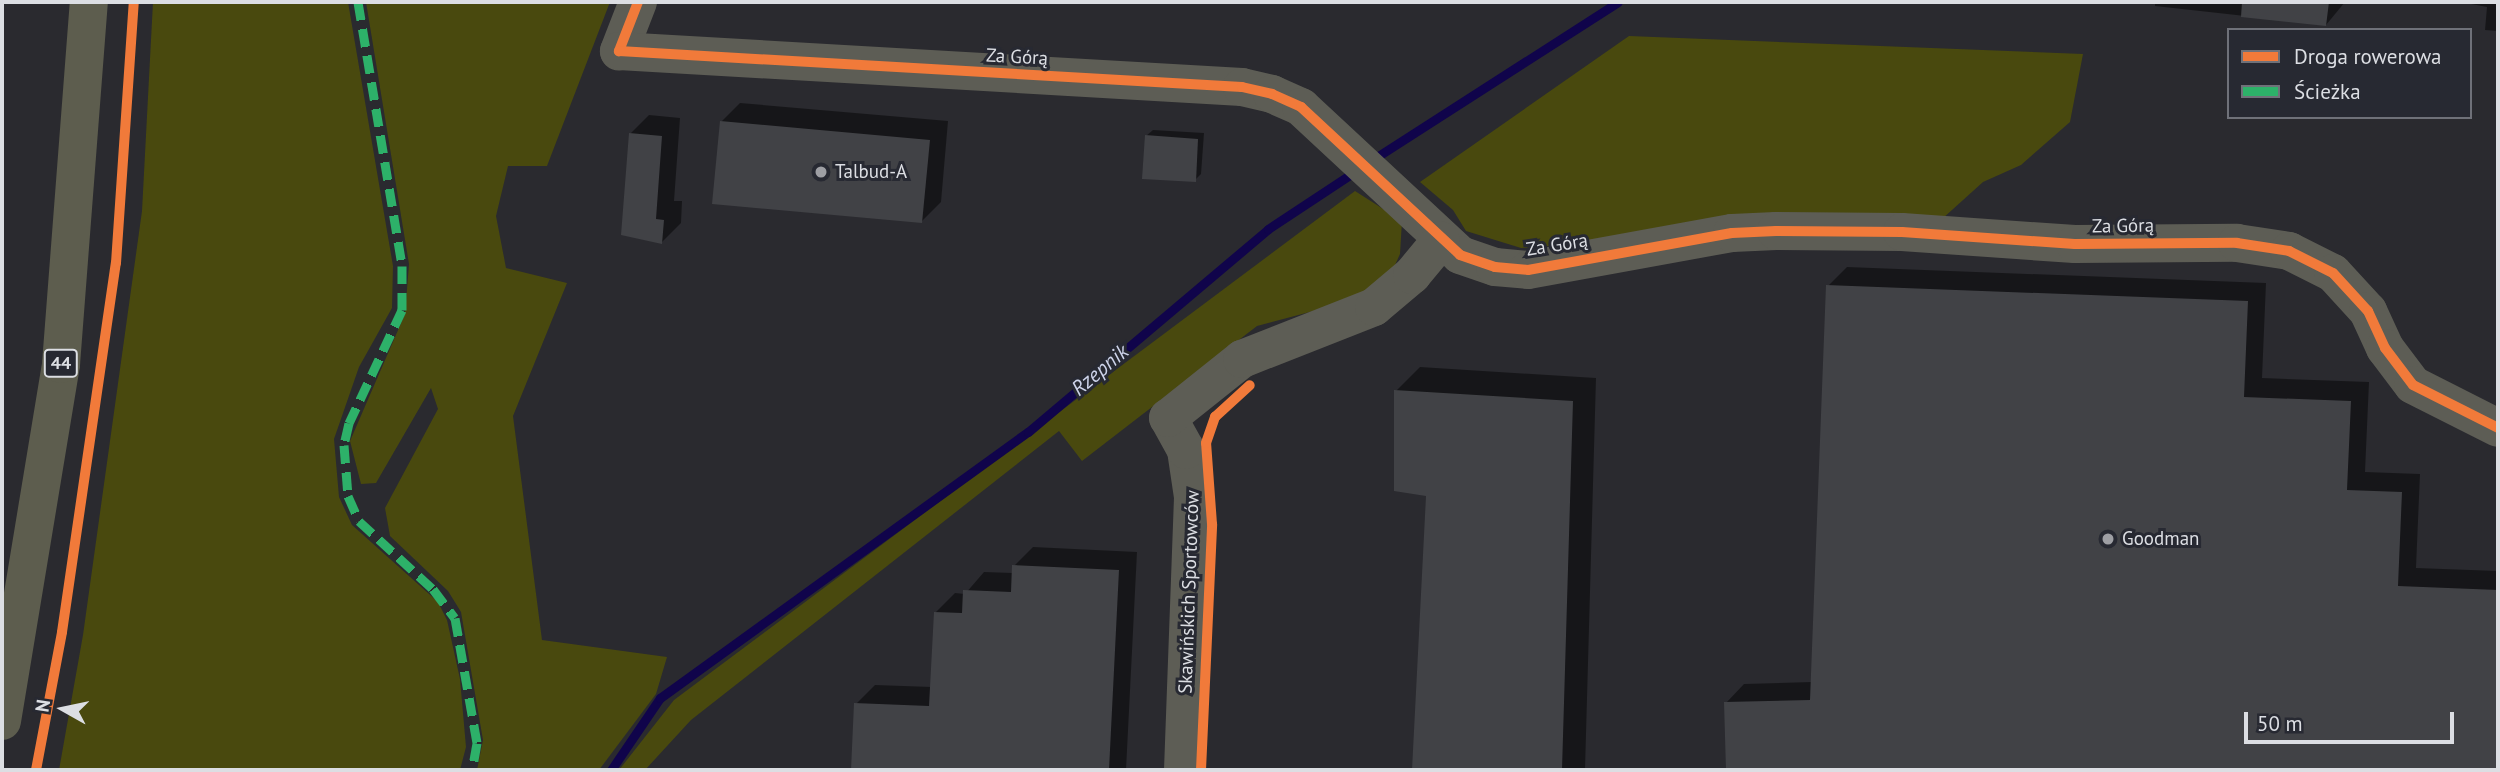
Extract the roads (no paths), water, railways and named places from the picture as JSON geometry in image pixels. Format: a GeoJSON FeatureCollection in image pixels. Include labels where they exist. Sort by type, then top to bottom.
{"type":"FeatureCollection","features":[{"type":"Feature","properties":{"kind":"main road","name":"44"},"geometry":{"type":"LineString","coordinates":[[2,721],[61,364],[89,2]]}},
{"type":"Feature","properties":{"kind":"street","name":"Za Górą"},"geometry":{"type":"LineString","coordinates":[[638,2],[619,51],[1242,87],[1301,107],[1441,240],[1460,255],[1495,267],[1528,270],[1732,233],[1776,231],[1902,232],[2076,244],[2236,243],[2289,251],[2333,273],[2342,282],[2368,311],[2385,348],[2413,385],[2498,428]]}},
{"type":"Feature","properties":{"kind":"street","name":"Skawińskich Sportowców"},"geometry":{"type":"LineString","coordinates":[[1183,770],[1193,497],[1186,450],[1168,418],[1242,359],[1374,307],[1412,275],[1441,240]]}},
{"type":"Feature","properties":{"kind":"waterway","name":"Rzepnik"},"geometry":{"type":"LineString","coordinates":[[1372,160],[1618,2]]}},
{"type":"Feature","properties":{"kind":"waterway","name":"Rzepnik"},"geometry":{"type":"LineString","coordinates":[[611,770],[660,698],[1028,432],[1268,229],[1357,170]]}},
{"type":"Feature","properties":{"kind":"place","name":"Talbud-A"},"geometry":{"type":"Point","coordinates":[821,172]}},
{"type":"Feature","properties":{"kind":"place","name":"Goodman"},"geometry":{"type":"Point","coordinates":[2108,539]}}]}
